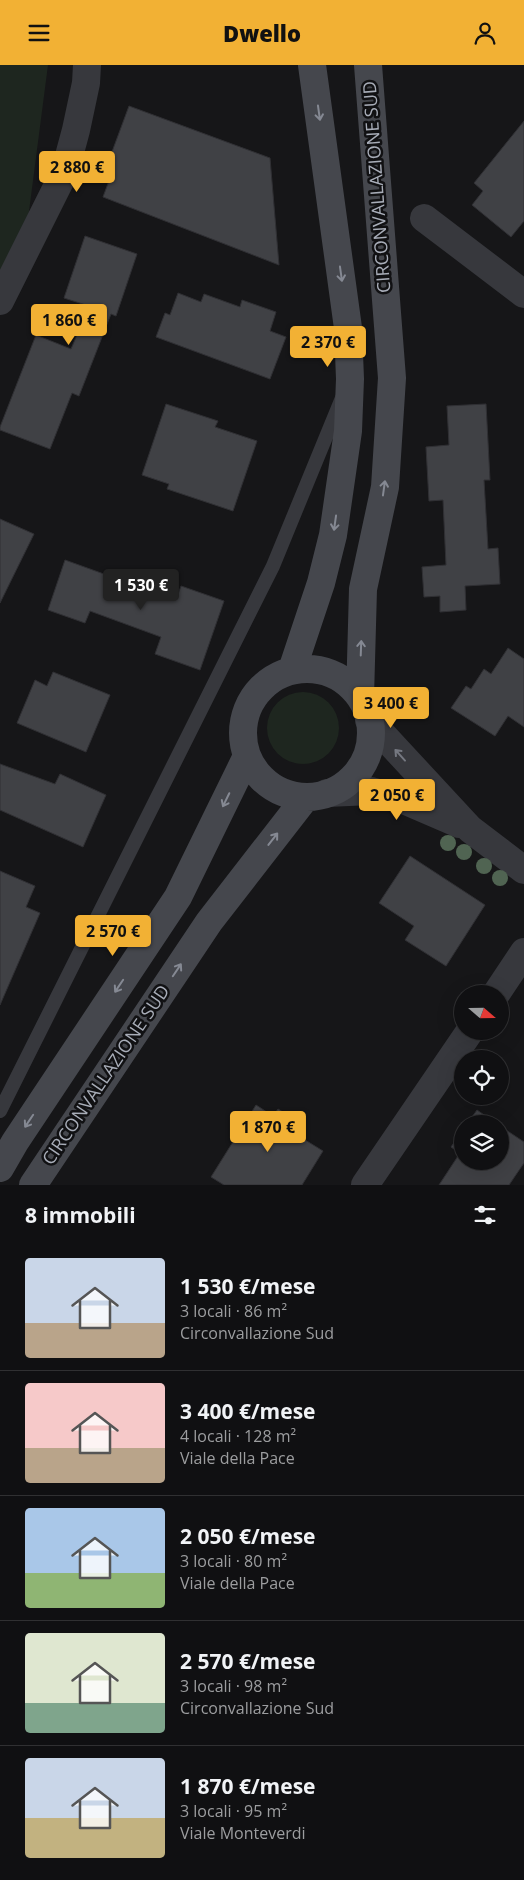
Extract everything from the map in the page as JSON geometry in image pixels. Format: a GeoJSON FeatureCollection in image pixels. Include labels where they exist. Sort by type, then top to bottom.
{"type":"FeatureCollection","features":[{"type":"Feature","properties":{"kind":"main road"},"geometry":{"type":"LineString","coordinates":[[292,670],[321,583],[333,535],[348,431],[350,379],[348,328],[312,65]]}},
{"type":"Feature","properties":{"kind":"main road","name":"CIRCONVALLAZIONE SUD"},"geometry":{"type":"LineString","coordinates":[[33,1185],[209,921],[316,795],[343,785],[357,772],[366,757],[370,739],[364,708],[363,589],[385,487],[392,379],[368,65]]}},
{"type":"Feature","properties":{"kind":"main road"},"geometry":{"type":"LineString","coordinates":[[316,795],[287,794],[270,786],[257,773],[247,756],[243,735],[246,713],[256,694],[272,679],[292,670],[311,669],[330,673],[346,683],[364,708]]}},
{"type":"Feature","properties":{"kind":"main road"},"geometry":{"type":"LineString","coordinates":[[0,1168],[20,1134],[178,897],[247,756]]}},
{"type":"Feature","properties":{"kind":"street"},"geometry":{"type":"LineString","coordinates":[[0,301],[65,171],[86,83],[87,65]]}},
{"type":"Feature","properties":{"kind":"street"},"geometry":{"type":"LineString","coordinates":[[424,217],[524,294]]}},
{"type":"Feature","properties":{"kind":"street"},"geometry":{"type":"LineString","coordinates":[[364,708],[470,829],[524,869]]}},
{"type":"Feature","properties":{"kind":"street"},"geometry":{"type":"LineString","coordinates":[[316,795],[370,791],[401,799],[470,829]]}},
{"type":"Feature","properties":{"kind":"street"},"geometry":{"type":"LineString","coordinates":[[502,985],[524,952]]}},
{"type":"Feature","properties":{"kind":"street"},"geometry":{"type":"LineString","coordinates":[[365,1185],[464,1040]]}},
{"type":"Feature","properties":{"kind":"lane"},"geometry":{"type":"LineString","coordinates":[[0,1111],[273,567],[350,379]]}},
{"type":"Feature","properties":{"kind":"shaded area"},"geometry":{"type":"Polygon","coordinates":[[[0,65],[48,65],[28,219],[0,272],[0,65]]]}},
{"type":"Feature","properties":{"kind":"shaded area"},"geometry":{"type":"Polygon","coordinates":[[[303,692],[323,698],[333,708],[339,728],[333,748],[323,758],[303,764],[283,758],[273,748],[267,728],[273,708],[283,698],[303,692]]]}},
{"type":"Feature","properties":{"kind":"building"},"geometry":{"type":"Polygon","coordinates":[[[129,106],[270,158],[279,265],[103,197],[113,170],[106,168],[129,106]]]}},
{"type":"Feature","properties":{"kind":"building"},"geometry":{"type":"Polygon","coordinates":[[[524,121],[524,221],[511,237],[472,205],[483,191],[474,183],[524,121]]]}},
{"type":"Feature","properties":{"kind":"building"},"geometry":{"type":"Polygon","coordinates":[[[85,236],[137,254],[116,316],[111,314],[79,396],[72,393],[50,449],[0,430],[0,427],[36,335],[71,349],[89,306],[64,298],[85,236]]]}},
{"type":"Feature","properties":{"kind":"building"},"geometry":{"type":"Polygon","coordinates":[[[178,293],[201,302],[204,294],[240,307],[242,300],[276,312],[270,331],[286,337],[270,379],[156,337],[165,313],[170,315],[178,293]]]}},
{"type":"Feature","properties":{"kind":"building"},"geometry":{"type":"Polygon","coordinates":[[[166,404],[218,421],[215,427],[257,441],[233,511],[167,489],[169,484],[142,475],[166,404]]]}},
{"type":"Feature","properties":{"kind":"building"},"geometry":{"type":"Polygon","coordinates":[[[486,404],[490,480],[484,480],[488,549],[498,548],[500,584],[465,586],[466,610],[440,612],[440,596],[424,597],[422,567],[446,565],[443,500],[429,501],[426,447],[449,445],[447,406],[486,404]]]}},
{"type":"Feature","properties":{"kind":"building"},"geometry":{"type":"Polygon","coordinates":[[[0,519],[34,534],[0,603],[0,519]]]}},
{"type":"Feature","properties":{"kind":"building"},"geometry":{"type":"Polygon","coordinates":[[[65,560],[176,600],[181,586],[224,601],[200,670],[155,654],[161,637],[90,611],[85,623],[48,610],[65,560]]]}},
{"type":"Feature","properties":{"kind":"building"},"geometry":{"type":"Polygon","coordinates":[[[508,648],[524,659],[524,727],[508,716],[495,736],[451,708],[466,686],[471,689],[484,669],[491,674],[508,648]]]}},
{"type":"Feature","properties":{"kind":"building"},"geometry":{"type":"Polygon","coordinates":[[[53,672],[110,695],[86,752],[17,723],[35,680],[47,686],[53,672]]]}},
{"type":"Feature","properties":{"kind":"building"},"geometry":{"type":"Polygon","coordinates":[[[0,764],[55,784],[60,774],[106,795],[83,847],[0,810],[0,764]]]}},
{"type":"Feature","properties":{"kind":"building"},"geometry":{"type":"Polygon","coordinates":[[[410,856],[485,905],[446,966],[405,940],[414,926],[379,903],[410,856]]]}},
{"type":"Feature","properties":{"kind":"building"},"geometry":{"type":"Polygon","coordinates":[[[0,871],[35,886],[26,907],[40,913],[0,1005],[0,871]]]}},
{"type":"Feature","properties":{"kind":"building"},"geometry":{"type":"Polygon","coordinates":[[[256,1105],[273,1116],[278,1109],[304,1125],[297,1135],[323,1151],[302,1185],[224,1185],[211,1177],[256,1105]]]}},
{"type":"Feature","properties":{"kind":"building"},"geometry":{"type":"Polygon","coordinates":[[[477,1110],[484,1115],[473,1115],[477,1110]]]}},
{"type":"Feature","properties":{"kind":"building"},"geometry":{"type":"Polygon","coordinates":[[[509,1132],[524,1142],[524,1163],[509,1185],[439,1185],[454,1162],[454,1170],[509,1170],[509,1132]]]}}]}
